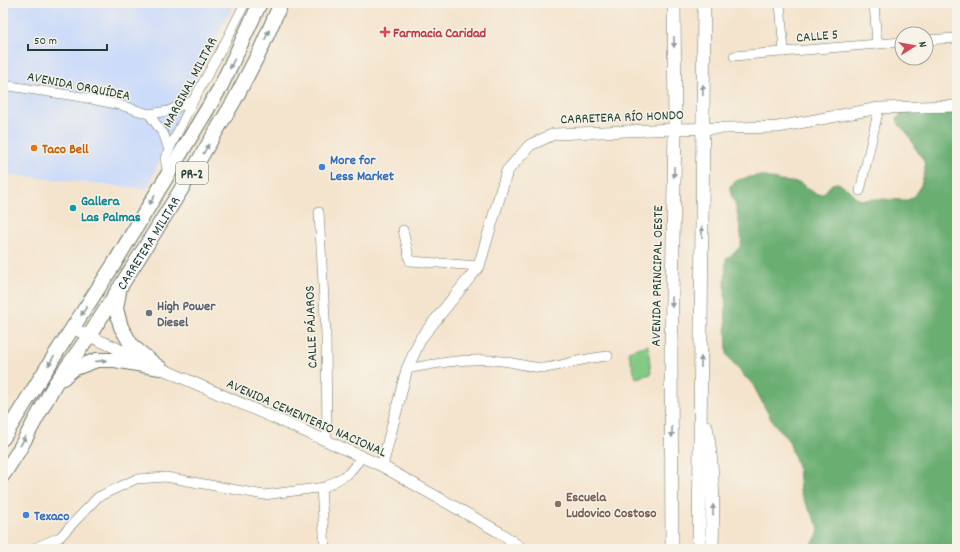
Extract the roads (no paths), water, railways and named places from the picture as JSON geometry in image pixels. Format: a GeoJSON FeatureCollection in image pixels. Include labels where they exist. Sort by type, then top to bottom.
{"type":"FeatureCollection","features":[{"type":"Feature","properties":{"kind":"main road","name":"CARRETERA MILITAR"},"geometry":{"type":"LineString","coordinates":[[3,438],[114,264],[220,88],[260,3]]}},
{"type":"Feature","properties":{"kind":"main road","name":"CARRETERA MILITAR"},"geometry":{"type":"LineString","coordinates":[[3,475],[19,450],[55,384],[89,336],[189,178],[234,101],[260,51],[281,3]]}},
{"type":"Feature","properties":{"kind":"main road","name":"AVENIDA PRINCIPAL OESTE"},"geometry":{"type":"LineString","coordinates":[[672,549],[671,354],[675,129],[674,3]]}},
{"type":"Feature","properties":{"kind":"main road"},"geometry":{"type":"LineString","coordinates":[[699,549],[704,3]]}},
{"type":"Feature","properties":{"kind":"main road"},"geometry":{"type":"LineString","coordinates":[[119,289],[116,309],[121,327],[132,346],[160,368]]}},
{"type":"Feature","properties":{"kind":"main road"},"geometry":{"type":"LineString","coordinates":[[55,384],[73,370],[97,360],[115,360],[160,368]]}},
{"type":"Feature","properties":{"kind":"main road"},"geometry":{"type":"LineString","coordinates":[[701,401],[710,448],[713,486],[712,549]]}},
{"type":"Feature","properties":{"kind":"street","name":"MARGINAL MILITAR"},"geometry":{"type":"LineString","coordinates":[[168,175],[165,158],[193,101],[245,3]]}},
{"type":"Feature","properties":{"kind":"street"},"geometry":{"type":"LineString","coordinates":[[780,3],[784,52]]}},
{"type":"Feature","properties":{"kind":"street"},"geometry":{"type":"LineString","coordinates":[[874,3],[877,44]]}},
{"type":"Feature","properties":{"kind":"street"},"geometry":{"type":"LineString","coordinates":[[934,39],[957,38]]}},
{"type":"Feature","properties":{"kind":"street","name":"CALLE 5"},"geometry":{"type":"LineString","coordinates":[[734,56],[894,43]]}},
{"type":"Feature","properties":{"kind":"street","name":"AVENIDA ORQUÍDEA"},"geometry":{"type":"LineString","coordinates":[[3,85],[82,97],[120,105],[149,114]]}},
{"type":"Feature","properties":{"kind":"street"},"geometry":{"type":"LineString","coordinates":[[169,150],[164,135],[149,114],[168,111],[193,101]]}},
{"type":"Feature","properties":{"kind":"street","name":"CARRETERA RÍO HONDO"},"geometry":{"type":"LineString","coordinates":[[382,466],[406,369],[421,338],[479,266],[507,171],[530,145],[554,134],[675,129],[778,127],[879,108],[957,106]]}},
{"type":"Feature","properties":{"kind":"street"},"geometry":{"type":"LineString","coordinates":[[860,192],[879,108]]}},
{"type":"Feature","properties":{"kind":"street","name":"CALLE PÁJAROS"},"geometry":{"type":"LineString","coordinates":[[319,212],[326,335],[327,441]]}},
{"type":"Feature","properties":{"kind":"street"},"geometry":{"type":"LineString","coordinates":[[403,230],[410,261],[479,266]]}},
{"type":"Feature","properties":{"kind":"street","name":"AVENIDA CEMENTERIO NACIONAL"},"geometry":{"type":"LineString","coordinates":[[72,328],[382,466],[499,532],[522,549]]}},
{"type":"Feature","properties":{"kind":"street"},"geometry":{"type":"LineString","coordinates":[[406,369],[468,360],[501,360],[539,368],[546,368],[608,356]]}},
{"type":"Feature","properties":{"kind":"street"},"geometry":{"type":"LineString","coordinates":[[32,549],[60,537],[98,497],[136,479],[166,478],[264,495],[325,487],[348,474],[362,457]]}},
{"type":"Feature","properties":{"kind":"street"},"geometry":{"type":"LineString","coordinates":[[321,488],[325,549]]}},
{"type":"Feature","properties":{"kind":"place","name":"Farmacia Caridad"},"geometry":{"type":"Point","coordinates":[385,32]}},
{"type":"Feature","properties":{"kind":"place","name":"Taco Bell"},"geometry":{"type":"Point","coordinates":[34,148]}},
{"type":"Feature","properties":{"kind":"place","name":"More for Less Market"},"geometry":{"type":"Point","coordinates":[322,167]}},
{"type":"Feature","properties":{"kind":"place","name":"Gallera Las Palmas"},"geometry":{"type":"Point","coordinates":[73,208]}},
{"type":"Feature","properties":{"kind":"place","name":"High Power Diesel"},"geometry":{"type":"Point","coordinates":[149,313]}},
{"type":"Feature","properties":{"kind":"place","name":"Escuela Ludovico Costoso"},"geometry":{"type":"Point","coordinates":[558,504]}},
{"type":"Feature","properties":{"kind":"place","name":"Texaco"},"geometry":{"type":"Point","coordinates":[26,515]}}]}
